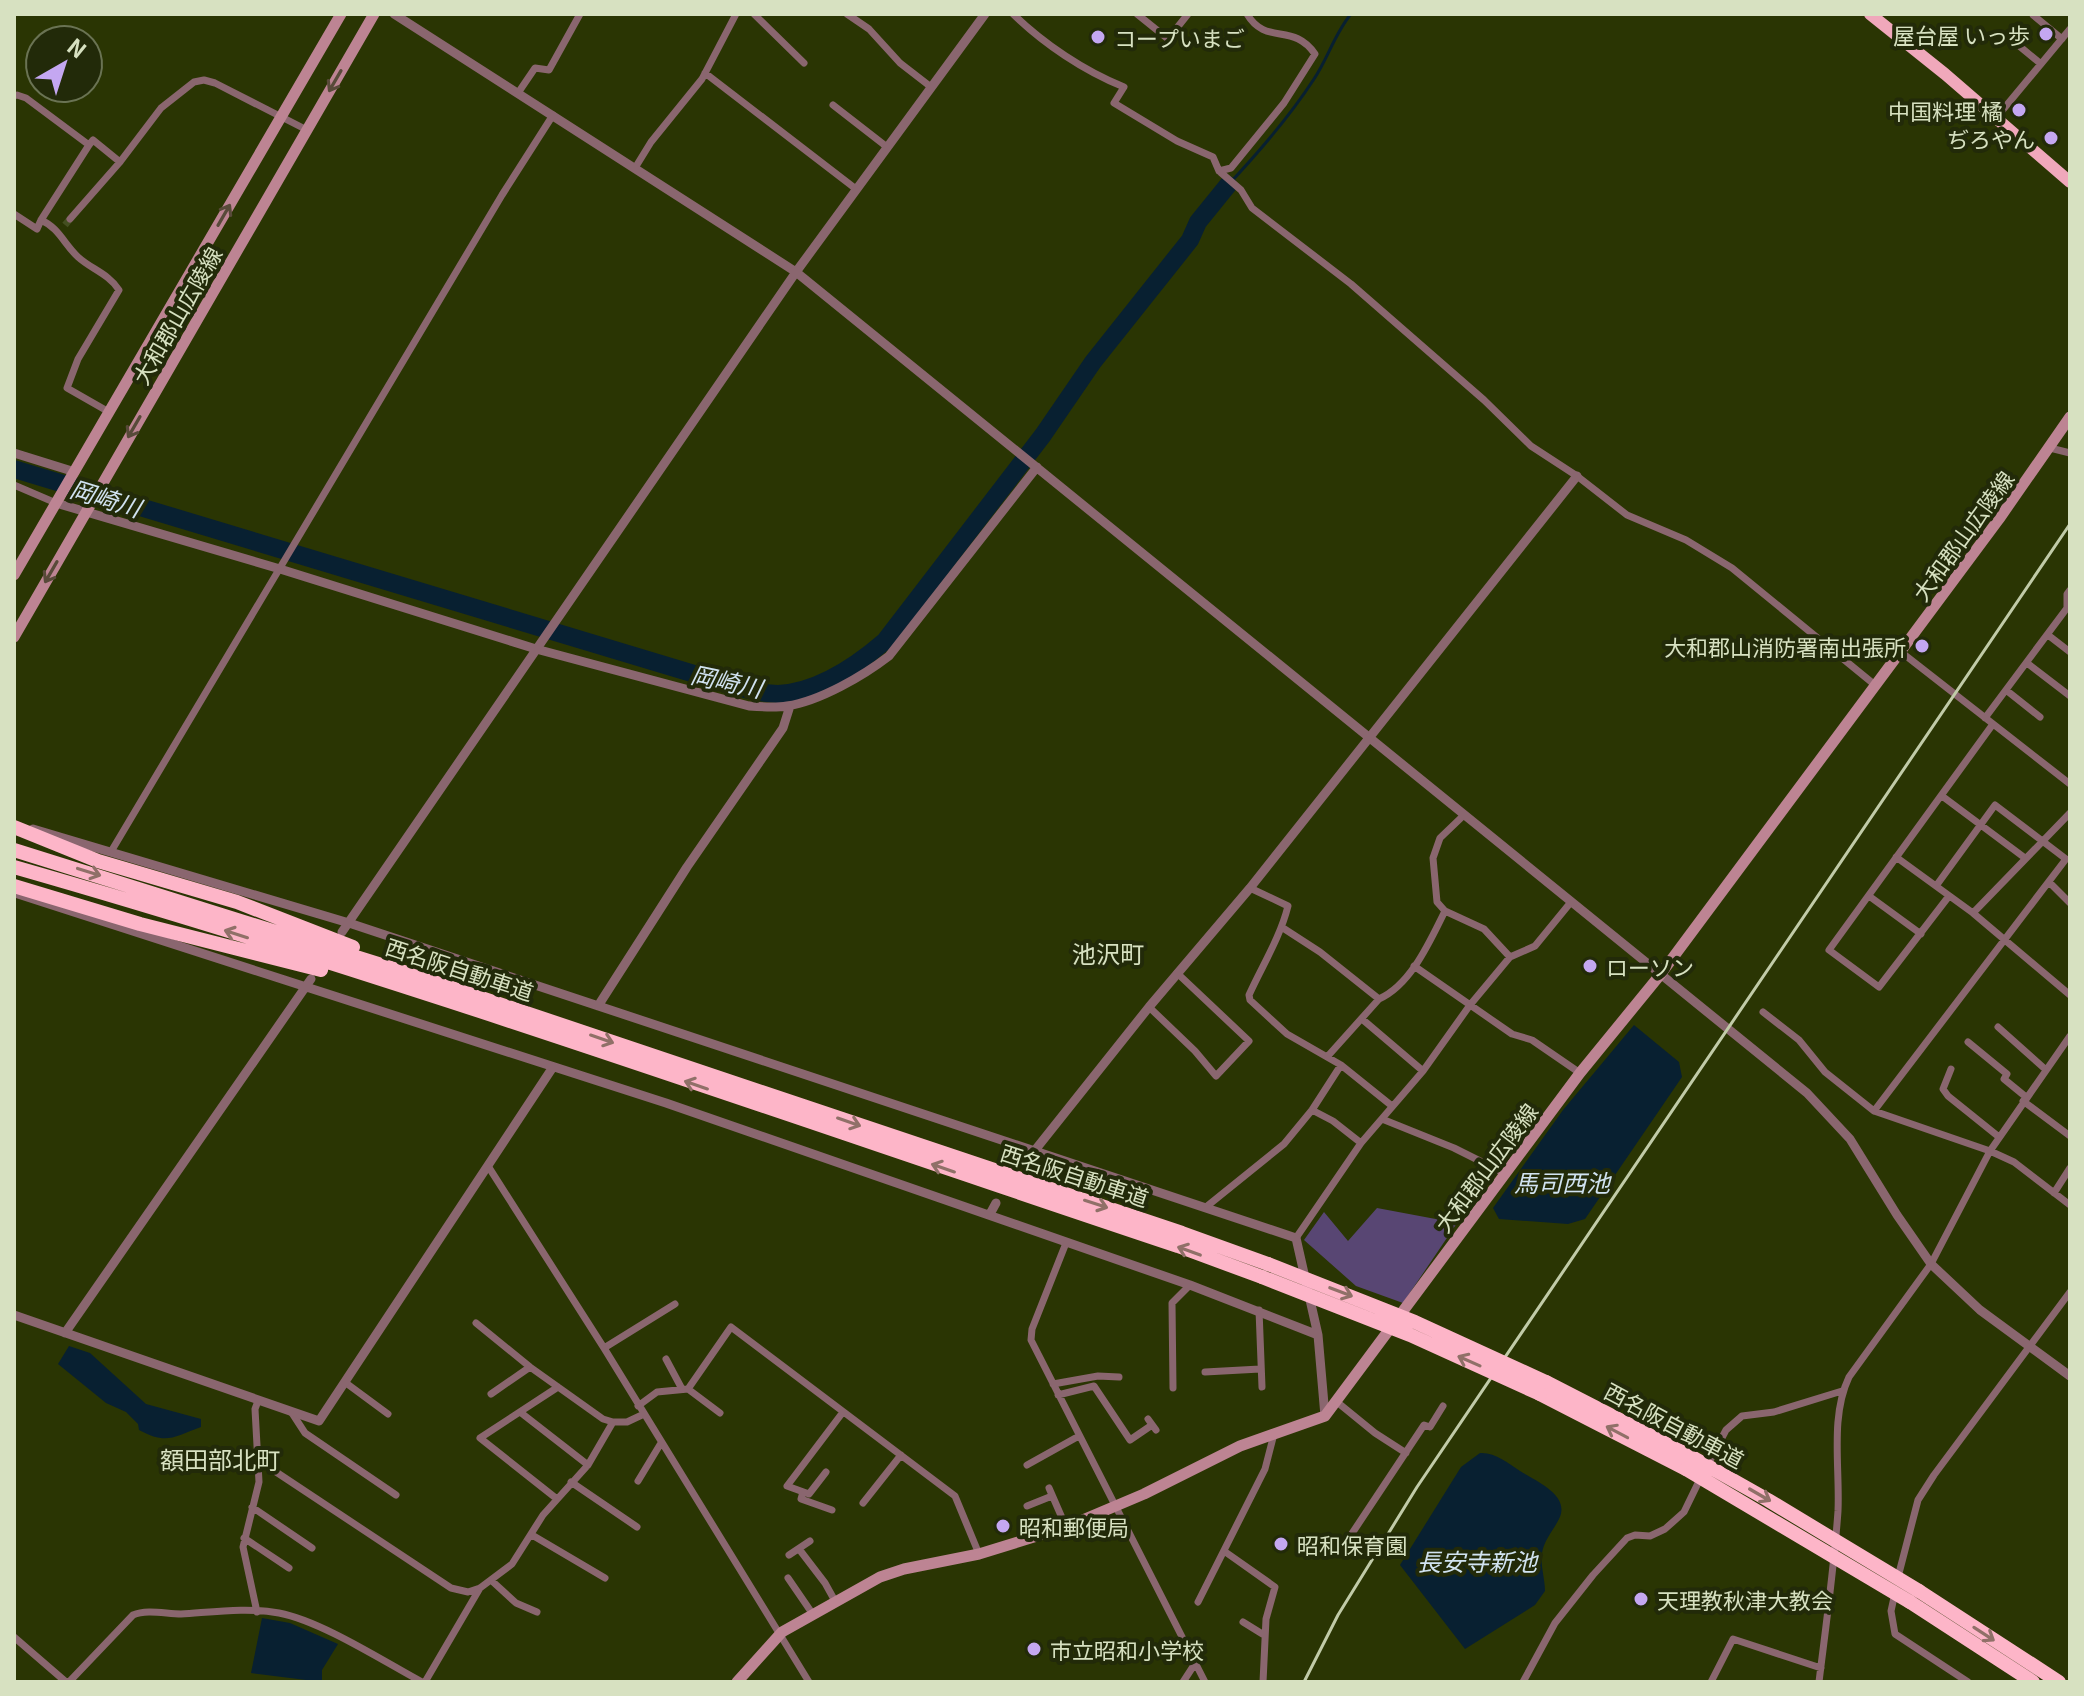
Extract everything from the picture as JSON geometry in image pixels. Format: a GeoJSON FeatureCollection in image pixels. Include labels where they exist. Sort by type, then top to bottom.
{"type":"FeatureCollection","features":[{"type":"Feature","properties":{"kind":"highway"},"geometry":{"type":"LineString","coordinates":[[1870,14],[2070,182]]}},
{"type":"Feature","properties":{"kind":"highway"},"geometry":{"type":"LineString","coordinates":[[14,825],[98,861],[260,910],[560,1025]]}},
{"type":"Feature","properties":{"kind":"highway","name":"西名阪自動車道"},"geometry":{"type":"LineString","coordinates":[[14,850],[215,911],[1182,1233],[1410,1335],[1543,1388],[1689,1463],[2059,1682]]}},
{"type":"Feature","properties":{"kind":"highway","name":"西名阪自動車道"},"geometry":{"type":"LineString","coordinates":[[14,867],[430,996],[1163,1241],[1265,1271]]}},
{"type":"Feature","properties":{"kind":"highway"},"geometry":{"type":"LineString","coordinates":[[14,886],[195,939],[430,996]]}},
{"type":"Feature","properties":{"kind":"highway","name":"西名阪自動車道"},"geometry":{"type":"LineString","coordinates":[[1914,1597],[1949,1628],[2033,1682]]}},
{"type":"Feature","properties":{"kind":"highway"},"geometry":{"type":"LineString","coordinates":[[1949,1628],[2025,1682]]}},
{"type":"Feature","properties":{"kind":"main road","name":"大和郡山広陵線"},"geometry":{"type":"LineString","coordinates":[[14,575],[341,14]]}},
{"type":"Feature","properties":{"kind":"main road","name":"大和郡山広陵線"},"geometry":{"type":"LineString","coordinates":[[14,637],[374,14]]}},
{"type":"Feature","properties":{"kind":"main road","name":"大和郡山広陵線"},"geometry":{"type":"LineString","coordinates":[[1325,1416],[1580,1073],[1660,975],[1901,652],[2070,417]]}},
{"type":"Feature","properties":{"kind":"main road"},"geometry":{"type":"LineString","coordinates":[[737,1682],[779,1634],[880,1577],[979,1554],[1066,1527],[1144,1494],[1240,1446],[1325,1416]]}},
{"type":"Feature","properties":{"kind":"street"},"geometry":{"type":"LineString","coordinates":[[518,93],[535,68],[549,70],[580,14]]}},
{"type":"Feature","properties":{"kind":"street"},"geometry":{"type":"LineString","coordinates":[[635,168],[651,142],[705,73],[736,14]]}},
{"type":"Feature","properties":{"kind":"street"},"geometry":{"type":"LineString","coordinates":[[754,14],[804,63]]}},
{"type":"Feature","properties":{"kind":"street"},"geometry":{"type":"LineString","coordinates":[[847,14],[869,29],[900,63],[931,87]]}},
{"type":"Feature","properties":{"kind":"street"},"geometry":{"type":"LineString","coordinates":[[346,927],[796,272],[985,14]]}},
{"type":"Feature","properties":{"kind":"street"},"geometry":{"type":"LineString","coordinates":[[1013,14],[1033,34],[1107,80],[1124,87],[1114,103],[1177,141],[1213,157],[1221,173],[1238,187],[1252,208],[1351,284],[1484,400],[1531,446],[1577,476],[1627,515],[1686,540],[1732,568],[1875,685]]}},
{"type":"Feature","properties":{"kind":"street"},"geometry":{"type":"LineString","coordinates":[[1137,14],[1168,39],[1188,14]]}},
{"type":"Feature","properties":{"kind":"street"},"geometry":{"type":"LineString","coordinates":[[1221,173],[1231,168],[1284,103],[1315,54],[1308,44],[1298,38],[1254,26],[1247,14]]}},
{"type":"Feature","properties":{"kind":"street"},"geometry":{"type":"LineString","coordinates":[[401,15],[796,272],[1807,1093],[1850,1139],[1931,1264],[1980,1310],[2070,1376]]}},
{"type":"Feature","properties":{"kind":"street"},"geometry":{"type":"LineString","coordinates":[[2033,15],[2062,39]]}},
{"type":"Feature","properties":{"kind":"street"},"geometry":{"type":"LineString","coordinates":[[1996,118],[2070,29]]}},
{"type":"Feature","properties":{"kind":"street"},"geometry":{"type":"LineString","coordinates":[[2012,40],[2041,64]]}},
{"type":"Feature","properties":{"kind":"street"},"geometry":{"type":"LineString","coordinates":[[705,73],[856,189]]}},
{"type":"Feature","properties":{"kind":"street"},"geometry":{"type":"LineString","coordinates":[[58,232],[120,162],[161,108],[194,82],[204,80],[215,83],[307,130]]}},
{"type":"Feature","properties":{"kind":"street"},"geometry":{"type":"LineString","coordinates":[[14,96],[26,98],[89,145]]}},
{"type":"Feature","properties":{"kind":"street"},"geometry":{"type":"LineString","coordinates":[[833,105],[887,147]]}},
{"type":"Feature","properties":{"kind":"street"},"geometry":{"type":"LineString","coordinates":[[112,850],[502,195],[553,115]]}},
{"type":"Feature","properties":{"kind":"street"},"geometry":{"type":"LineString","coordinates":[[14,214],[37,229],[93,140],[120,162]]}},
{"type":"Feature","properties":{"kind":"street"},"geometry":{"type":"LineString","coordinates":[[41,220],[58,232],[80,258],[110,278],[119,290],[78,359],[67,388],[109,412]]}},
{"type":"Feature","properties":{"kind":"street"},"geometry":{"type":"LineString","coordinates":[[2050,448],[2070,453]]}},
{"type":"Feature","properties":{"kind":"street"},"geometry":{"type":"LineString","coordinates":[[14,453],[74,474]]}},
{"type":"Feature","properties":{"kind":"street"},"geometry":{"type":"LineString","coordinates":[[14,485],[87,510],[539,646],[749,706],[790,706],[842,686],[871,671],[889,656],[1035,465]]}},
{"type":"Feature","properties":{"kind":"street"},"geometry":{"type":"LineString","coordinates":[[1024,1164],[1149,1007],[1250,888],[1577,476]]}},
{"type":"Feature","properties":{"kind":"street"},"geometry":{"type":"LineString","coordinates":[[1985,718],[2067,608],[2070,590]]}},
{"type":"Feature","properties":{"kind":"street"},"geometry":{"type":"LineString","coordinates":[[2048,635],[2070,652]]}},
{"type":"Feature","properties":{"kind":"street"},"geometry":{"type":"LineString","coordinates":[[1901,652],[2070,784]]}},
{"type":"Feature","properties":{"kind":"street"},"geometry":{"type":"LineString","coordinates":[[2027,663],[2070,696]]}},
{"type":"Feature","properties":{"kind":"street"},"geometry":{"type":"LineString","coordinates":[[2006,690],[2040,717]]}},
{"type":"Feature","properties":{"kind":"street"},"geometry":{"type":"LineString","coordinates":[[598,1006],[687,867],[783,728],[790,706]]}},
{"type":"Feature","properties":{"kind":"street"},"geometry":{"type":"LineString","coordinates":[[1949,896],[1879,987],[1829,950],[1993,724]]}},
{"type":"Feature","properties":{"kind":"street"},"geometry":{"type":"LineString","coordinates":[[1942,796],[2025,858]]}},
{"type":"Feature","properties":{"kind":"street"},"geometry":{"type":"LineString","coordinates":[[1874,1111],[2066,859],[1995,805],[1936,886]]}},
{"type":"Feature","properties":{"kind":"street"},"geometry":{"type":"LineString","coordinates":[[1973,913],[2070,813]]}},
{"type":"Feature","properties":{"kind":"street"},"geometry":{"type":"LineString","coordinates":[[1464,815],[1440,838],[1433,858],[1437,902],[1445,911],[1484,929],[1510,957]]}},
{"type":"Feature","properties":{"kind":"street"},"geometry":{"type":"LineString","coordinates":[[14,825],[112,850],[598,1006],[1296,1238]]}},
{"type":"Feature","properties":{"kind":"street"},"geometry":{"type":"LineString","coordinates":[[1896,857],[1973,913],[2070,995]]}},
{"type":"Feature","properties":{"kind":"street"},"geometry":{"type":"LineString","coordinates":[[2049,882],[2070,903]]}},
{"type":"Feature","properties":{"kind":"street"},"geometry":{"type":"LineString","coordinates":[[1250,888],[1288,906],[1283,928],[1249,995],[1250,1000],[1287,1034],[1341,1065],[1392,1106]]}},
{"type":"Feature","properties":{"kind":"street"},"geometry":{"type":"LineString","coordinates":[[14,892],[309,983],[990,1214],[1259,1310],[1318,1335]]}},
{"type":"Feature","properties":{"kind":"street"},"geometry":{"type":"LineString","coordinates":[[1869,896],[1921,934]]}},
{"type":"Feature","properties":{"kind":"street"},"geometry":{"type":"LineString","coordinates":[[1325,1416],[1318,1335],[1296,1238],[1361,1143],[1423,1071],[1470,1005],[1510,957],[1535,946],[1571,902]]}},
{"type":"Feature","properties":{"kind":"street"},"geometry":{"type":"LineString","coordinates":[[1327,1057],[1379,999],[1389,995],[1414,966],[1445,911]]}},
{"type":"Feature","properties":{"kind":"street"},"geometry":{"type":"LineString","coordinates":[[1283,928],[1320,952],[1379,999]]}},
{"type":"Feature","properties":{"kind":"street"},"geometry":{"type":"LineString","coordinates":[[1414,966],[1512,1034],[1532,1040],[1580,1073]]}},
{"type":"Feature","properties":{"kind":"street"},"geometry":{"type":"LineString","coordinates":[[1149,1007],[1216,1076],[1249,1041],[1177,973]]}},
{"type":"Feature","properties":{"kind":"street"},"geometry":{"type":"LineString","coordinates":[[65,1333],[309,983]]}},
{"type":"Feature","properties":{"kind":"street"},"geometry":{"type":"LineString","coordinates":[[1763,1012],[1799,1040],[1825,1072],[1874,1111],[1990,1151],[2028,1171],[2070,1205]]}},
{"type":"Feature","properties":{"kind":"street"},"geometry":{"type":"LineString","coordinates":[[1362,1019],[1423,1071]]}},
{"type":"Feature","properties":{"kind":"street"},"geometry":{"type":"LineString","coordinates":[[1998,1027],[2045,1069]]}},
{"type":"Feature","properties":{"kind":"street"},"geometry":{"type":"LineString","coordinates":[[1819,1682],[1838,1509],[1842,1391],[1931,1264],[1990,1151],[2070,1036]]}},
{"type":"Feature","properties":{"kind":"street"},"geometry":{"type":"LineString","coordinates":[[1968,1042],[2007,1074],[2004,1079],[2024,1099],[2070,1136]]}},
{"type":"Feature","properties":{"kind":"street"},"geometry":{"type":"LineString","coordinates":[[1206,1207],[1284,1144],[1312,1110],[1341,1065]]}},
{"type":"Feature","properties":{"kind":"street"},"geometry":{"type":"LineString","coordinates":[[14,1315],[319,1421],[553,1067]]}},
{"type":"Feature","properties":{"kind":"street"},"geometry":{"type":"LineString","coordinates":[[1951,1069],[1943,1089],[1999,1137]]}},
{"type":"Feature","properties":{"kind":"street"},"geometry":{"type":"LineString","coordinates":[[1312,1110],[1333,1121],[1361,1143]]}},
{"type":"Feature","properties":{"kind":"street"},"geometry":{"type":"LineString","coordinates":[[1382,1119],[1454,1148],[1506,1174]]}},
{"type":"Feature","properties":{"kind":"street"},"geometry":{"type":"LineString","coordinates":[[488,1166],[809,1682]]}},
{"type":"Feature","properties":{"kind":"street"},"geometry":{"type":"LineString","coordinates":[[2054,1193],[2070,1168]]}},
{"type":"Feature","properties":{"kind":"street"},"geometry":{"type":"LineString","coordinates":[[990,1214],[996,1203]]}},
{"type":"Feature","properties":{"kind":"street"},"geometry":{"type":"LineString","coordinates":[[1066,1243],[1031,1332],[1031,1340],[1205,1682]]}},
{"type":"Feature","properties":{"kind":"street"},"geometry":{"type":"LineString","coordinates":[[1173,1388],[1172,1303],[1190,1285]]}},
{"type":"Feature","properties":{"kind":"street"},"geometry":{"type":"LineString","coordinates":[[1968,1682],[1895,1634],[1891,1611],[1901,1560],[1918,1500],[2070,1292]]}},
{"type":"Feature","properties":{"kind":"street"},"geometry":{"type":"LineString","coordinates":[[604,1348],[675,1304]]}},
{"type":"Feature","properties":{"kind":"street"},"geometry":{"type":"LineString","coordinates":[[1259,1310],[1262,1387]]}},
{"type":"Feature","properties":{"kind":"street"},"geometry":{"type":"LineString","coordinates":[[476,1323],[530,1367],[603,1419],[627,1422],[644,1414]]}},
{"type":"Feature","properties":{"kind":"street"},"geometry":{"type":"LineString","coordinates":[[638,1406],[657,1392],[685,1389],[731,1327],[955,1496],[979,1554]]}},
{"type":"Feature","properties":{"kind":"street"},"geometry":{"type":"LineString","coordinates":[[666,1359],[685,1389],[720,1413]]}},
{"type":"Feature","properties":{"kind":"street"},"geometry":{"type":"LineString","coordinates":[[491,1394],[530,1367]]}},
{"type":"Feature","properties":{"kind":"street"},"geometry":{"type":"LineString","coordinates":[[1205,1372],[1260,1369]]}},
{"type":"Feature","properties":{"kind":"street"},"geometry":{"type":"LineString","coordinates":[[1053,1384],[1098,1376],[1119,1377]]}},
{"type":"Feature","properties":{"kind":"street"},"geometry":{"type":"LineString","coordinates":[[346,1383],[388,1414]]}},
{"type":"Feature","properties":{"kind":"street"},"geometry":{"type":"LineString","coordinates":[[1058,1395],[1094,1386],[1130,1440],[1152,1425]]}},
{"type":"Feature","properties":{"kind":"street"},"geometry":{"type":"LineString","coordinates":[[557,1499],[480,1438],[558,1387]]}},
{"type":"Feature","properties":{"kind":"street"},"geometry":{"type":"LineString","coordinates":[[1523,1682],[1555,1623],[1627,1538],[1650,1536],[1665,1529],[1684,1512],[1733,1421],[1742,1416],[1774,1412],[1842,1391]]}},
{"type":"Feature","properties":{"kind":"street"},"geometry":{"type":"LineString","coordinates":[[257,1612],[243,1547],[259,1482],[255,1409],[258,1401]]}},
{"type":"Feature","properties":{"kind":"street"},"geometry":{"type":"LineString","coordinates":[[1337,1402],[1406,1453]]}},
{"type":"Feature","properties":{"kind":"street"},"geometry":{"type":"LineString","coordinates":[[1341,1550],[1424,1425],[1430,1427],[1443,1406]]}},
{"type":"Feature","properties":{"kind":"street"},"geometry":{"type":"LineString","coordinates":[[520,1412],[588,1465]]}},
{"type":"Feature","properties":{"kind":"street"},"geometry":{"type":"LineString","coordinates":[[826,1472],[809,1494],[787,1486],[843,1412]]}},
{"type":"Feature","properties":{"kind":"street"},"geometry":{"type":"LineString","coordinates":[[292,1413],[305,1433],[396,1495]]}},
{"type":"Feature","properties":{"kind":"street"},"geometry":{"type":"LineString","coordinates":[[258,1460],[451,1588],[468,1592],[492,1581],[512,1564],[543,1515],[588,1465],[613,1422]]}},
{"type":"Feature","properties":{"kind":"street"},"geometry":{"type":"LineString","coordinates":[[1198,1602],[1265,1469],[1275,1432]]}},
{"type":"Feature","properties":{"kind":"street"},"geometry":{"type":"LineString","coordinates":[[1027,1465],[1079,1436]]}},
{"type":"Feature","properties":{"kind":"street"},"geometry":{"type":"LineString","coordinates":[[638,1481],[661,1443]]}},
{"type":"Feature","properties":{"kind":"street"},"geometry":{"type":"LineString","coordinates":[[863,1503],[901,1455]]}},
{"type":"Feature","properties":{"kind":"street"},"geometry":{"type":"LineString","coordinates":[[571,1482],[637,1527]]}},
{"type":"Feature","properties":{"kind":"street"},"geometry":{"type":"LineString","coordinates":[[803,1492],[801,1499],[832,1510]]}},
{"type":"Feature","properties":{"kind":"street"},"geometry":{"type":"LineString","coordinates":[[1027,1506],[1050,1492],[1066,1527]]}},
{"type":"Feature","properties":{"kind":"street"},"geometry":{"type":"LineString","coordinates":[[252,1507],[312,1548]]}},
{"type":"Feature","properties":{"kind":"street"},"geometry":{"type":"LineString","coordinates":[[532,1535],[605,1578]]}},
{"type":"Feature","properties":{"kind":"street"},"geometry":{"type":"LineString","coordinates":[[244,1538],[289,1568]]}},
{"type":"Feature","properties":{"kind":"street"},"geometry":{"type":"LineString","coordinates":[[789,1555],[810,1541]]}},
{"type":"Feature","properties":{"kind":"street"},"geometry":{"type":"LineString","coordinates":[[799,1549],[835,1601]]}},
{"type":"Feature","properties":{"kind":"street"},"geometry":{"type":"LineString","coordinates":[[1224,1551],[1275,1587],[1264,1635],[1263,1682]]}},
{"type":"Feature","properties":{"kind":"street"},"geometry":{"type":"LineString","coordinates":[[788,1578],[812,1613]]}},
{"type":"Feature","properties":{"kind":"street"},"geometry":{"type":"LineString","coordinates":[[492,1581],[516,1603],[537,1612]]}},
{"type":"Feature","properties":{"kind":"street"},"geometry":{"type":"LineString","coordinates":[[14,1637],[68,1682],[139,1612],[279,1613],[309,1622],[424,1682],[480,1588]]}},
{"type":"Feature","properties":{"kind":"street"},"geometry":{"type":"LineString","coordinates":[[1243,1622],[1264,1635]]}},
{"type":"Feature","properties":{"kind":"street"},"geometry":{"type":"LineString","coordinates":[[1711,1682],[1733,1639],[1821,1668]]}},
{"type":"Feature","properties":{"kind":"street"},"geometry":{"type":"LineString","coordinates":[[1183,1682],[1196,1662]]}},
{"type":"Feature","properties":{"kind":"shaded area"},"geometry":{"type":"Polygon","coordinates":[[[1377,1208],[1457,1223],[1403,1303],[1356,1286],[1304,1240],[1324,1212],[1348,1241],[1377,1208]]]}},
{"type":"Feature","properties":{"kind":"water","name":"馬司西池"},"geometry":{"type":"Polygon","coordinates":[[[1634,1025],[1679,1062],[1682,1077],[1585,1219],[1568,1224],[1499,1219],[1493,1208],[1563,1110],[1634,1025]]]}},
{"type":"Feature","properties":{"kind":"water"},"geometry":{"type":"Polygon","coordinates":[[[69,1346],[90,1353],[146,1404],[201,1419],[201,1427],[164,1438],[139,1430],[138,1424],[126,1412],[106,1403],[58,1364],[69,1346]]]}},
{"type":"Feature","properties":{"kind":"water","name":"長安寺新池"},"geometry":{"type":"Polygon","coordinates":[[[1480,1453],[1491,1454],[1543,1484],[1556,1496],[1561,1510],[1542,1553],[1545,1591],[1535,1605],[1465,1649],[1400,1565],[1461,1467],[1480,1453]]]}},
{"type":"Feature","properties":{"kind":"water"},"geometry":{"type":"Polygon","coordinates":[[[262,1618],[290,1623],[338,1644],[322,1670],[322,1682],[251,1673],[262,1618]]]}},
{"type":"Feature","properties":{"kind":"waterway"},"geometry":{"type":"LineString","coordinates":[[1228,185],[1305,93],[1351,14]]}},
{"type":"Feature","properties":{"kind":"waterway","name":"岡崎川"},"geometry":{"type":"LineString","coordinates":[[14,469],[741,688],[778,694],[793,692],[835,676],[885,641],[1043,435],[1093,362],[1190,240],[1198,222],[1228,185]]}},
{"type":"Feature","properties":{"kind":"tunnel"},"geometry":{"type":"LineString","coordinates":[[65,225],[70,219]]}},
{"type":"Feature","properties":{"kind":"railway"},"geometry":{"type":"LineString","coordinates":[[1304,1682],[1338,1615],[1417,1487],[2070,524]]}},
{"type":"Feature","properties":{"kind":"place","name":"屋台屋 いっ歩"},"geometry":{"type":"Point","coordinates":[2046,34]}},
{"type":"Feature","properties":{"kind":"place","name":"コープいまご"},"geometry":{"type":"Point","coordinates":[1098,37]}},
{"type":"Feature","properties":{"kind":"place","name":"中国料理 橘"},"geometry":{"type":"Point","coordinates":[2019,110]}},
{"type":"Feature","properties":{"kind":"place","name":"ぢろやん"},"geometry":{"type":"Point","coordinates":[2051,138]}},
{"type":"Feature","properties":{"kind":"place","name":"大和郡山消防署南出張所"},"geometry":{"type":"Point","coordinates":[1922,646]}},
{"type":"Feature","properties":{"kind":"place","name":"ローソン"},"geometry":{"type":"Point","coordinates":[1590,966]}},
{"type":"Feature","properties":{"kind":"place","name":"昭和郵便局"},"geometry":{"type":"Point","coordinates":[1003,1526]}},
{"type":"Feature","properties":{"kind":"place","name":"昭和保育園"},"geometry":{"type":"Point","coordinates":[1281,1544]}},
{"type":"Feature","properties":{"kind":"place","name":"天理教秋津大教会"},"geometry":{"type":"Point","coordinates":[1641,1599]}},
{"type":"Feature","properties":{"kind":"place","name":"市立昭和小学校"},"geometry":{"type":"Point","coordinates":[1034,1649]}},
{"type":"Feature","properties":{"kind":"district","name":"池沢町"},"geometry":{"type":"Point","coordinates":[1108,952]}},
{"type":"Feature","properties":{"kind":"district","name":"額田部北町"},"geometry":{"type":"Point","coordinates":[220,1458]}}]}
